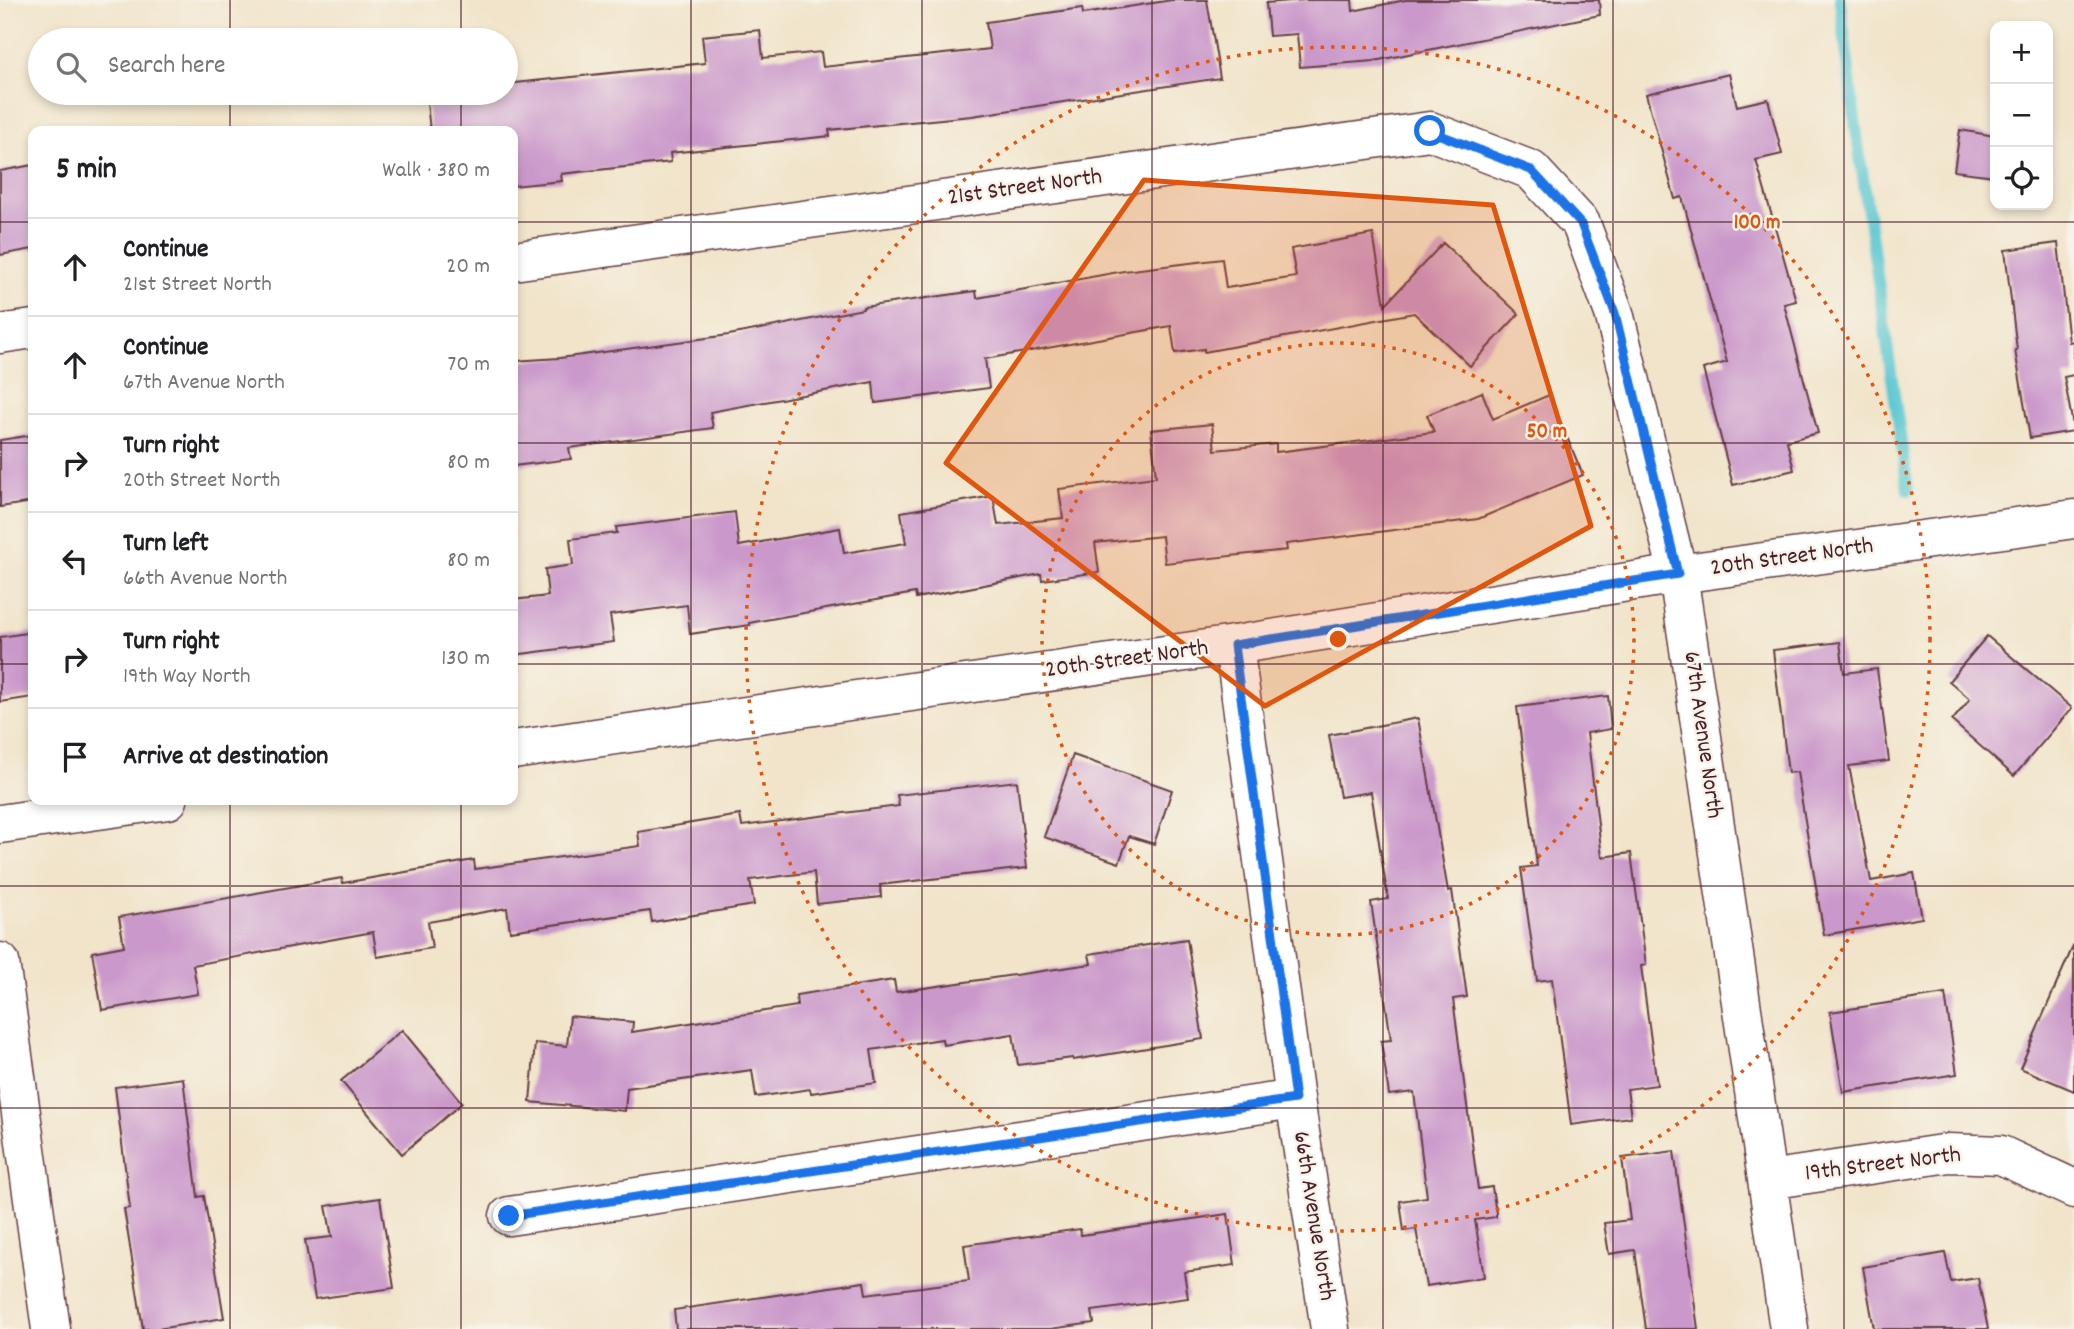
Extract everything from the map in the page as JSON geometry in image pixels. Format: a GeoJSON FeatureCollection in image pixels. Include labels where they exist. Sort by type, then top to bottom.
{"type":"FeatureCollection","features":[{"type":"Feature","properties":{"kind":"street","name":"21st Street North"},"geometry":{"type":"LineString","coordinates":[[518,260],[1430,131],[1531,170]]}},
{"type":"Feature","properties":{"kind":"street","name":"67th Avenue North"},"geometry":{"type":"LineString","coordinates":[[1531,170],[1581,224],[1615,313],[1678,574],[1789,1329]]}},
{"type":"Feature","properties":{"kind":"street"},"geometry":{"type":"LineString","coordinates":[[0,334],[28,331]]}},
{"type":"Feature","properties":{"kind":"street","name":"20th Street North"},"geometry":{"type":"LineString","coordinates":[[518,749],[1234,645],[1678,574],[2074,519]]}},
{"type":"Feature","properties":{"kind":"street","name":"66th Avenue North"},"geometry":{"type":"LineString","coordinates":[[1234,645],[1295,1099],[1330,1329]]}},
{"type":"Feature","properties":{"kind":"street"},"geometry":{"type":"LineString","coordinates":[[0,824],[133,805]]}},
{"type":"Feature","properties":{"kind":"street"},"geometry":{"type":"LineString","coordinates":[[0,962],[51,1329]]}},
{"type":"Feature","properties":{"kind":"street"},"geometry":{"type":"LineString","coordinates":[[509,1216],[1295,1099]]}},
{"type":"Feature","properties":{"kind":"street","name":"19th Street North"},"geometry":{"type":"LineString","coordinates":[[1768,1180],[1949,1153],[2001,1155],[2074,1189]]}},
{"type":"Feature","properties":{"kind":"highlighted area"},"geometry":{"type":"Polygon","coordinates":[[[1144,180],[1493,205],[1591,526],[1265,706],[946,463],[1144,180]]]}},
{"type":"Feature","properties":{"kind":"building"},"geometry":{"type":"Polygon","coordinates":[[[1172,0],[1207,0],[1220,78],[972,116],[829,130],[830,136],[670,153],[671,162],[561,174],[562,181],[518,185],[518,126],[429,126],[427,105],[518,105],[518,83],[705,63],[702,36],[760,30],[763,58],[821,52],[823,67],[990,49],[986,22],[1082,8],[1083,14],[1172,0]]]}},
{"type":"Feature","properties":{"kind":"building"},"geometry":{"type":"Polygon","coordinates":[[[1352,0],[1353,11],[1405,0],[1599,0],[1600,15],[1374,61],[1300,67],[1297,34],[1269,36],[1266,3],[1352,0]]]}},
{"type":"Feature","properties":{"kind":"building"},"geometry":{"type":"Polygon","coordinates":[[[1729,74],[1737,106],[1768,99],[1782,154],[1756,160],[1796,301],[1784,304],[1818,433],[1787,441],[1794,470],[1733,485],[1703,369],[1727,362],[1682,197],[1675,199],[1646,94],[1729,74]]]}},
{"type":"Feature","properties":{"kind":"building"},"geometry":{"type":"Polygon","coordinates":[[[1960,130],[1990,135],[1990,175],[1954,171],[1960,130]]]}},
{"type":"Feature","properties":{"kind":"building"},"geometry":{"type":"Polygon","coordinates":[[[28,166],[28,250],[0,255],[0,171],[28,166]]]}},
{"type":"Feature","properties":{"kind":"building"},"geometry":{"type":"Polygon","coordinates":[[[1373,234],[1385,305],[1443,243],[1519,314],[1470,366],[1414,313],[1204,352],[1204,349],[1175,353],[1171,326],[985,359],[989,388],[875,403],[873,382],[710,412],[713,428],[569,448],[571,459],[518,465],[518,361],[560,358],[729,335],[863,307],[976,291],[977,298],[1124,271],[1222,259],[1226,288],[1296,277],[1291,249],[1373,234]]]}},
{"type":"Feature","properties":{"kind":"building"},"geometry":{"type":"Polygon","coordinates":[[[2058,243],[2069,342],[2074,341],[2074,375],[2064,377],[2074,431],[2030,438],[2015,350],[2005,250],[2058,243]]]}},
{"type":"Feature","properties":{"kind":"building"},"geometry":{"type":"Polygon","coordinates":[[[1482,392],[1493,419],[1549,395],[1583,475],[1478,519],[1286,544],[1287,550],[1165,563],[1162,536],[1095,543],[1099,572],[1042,580],[1041,574],[916,598],[915,593],[690,634],[687,605],[610,615],[614,642],[518,654],[518,599],[548,596],[545,569],[573,565],[570,539],[617,533],[616,527],[735,512],[739,546],[840,528],[844,553],[906,543],[901,512],[993,496],[998,525],[1063,518],[1059,489],[1156,477],[1151,430],[1212,424],[1215,450],[1276,444],[1276,452],[1434,432],[1427,415],[1482,392]]]}},
{"type":"Feature","properties":{"kind":"building"},"geometry":{"type":"Polygon","coordinates":[[[28,436],[28,503],[0,507],[0,440],[28,436]]]}},
{"type":"Feature","properties":{"kind":"building"},"geometry":{"type":"Polygon","coordinates":[[[28,633],[28,698],[0,702],[0,637],[28,633]]]}},
{"type":"Feature","properties":{"kind":"building"},"geometry":{"type":"Polygon","coordinates":[[[1987,636],[2072,708],[2014,776],[1952,721],[1970,699],[1949,681],[1987,636]]]}},
{"type":"Feature","properties":{"kind":"building"},"geometry":{"type":"Polygon","coordinates":[[[1840,642],[1844,673],[1877,669],[1889,761],[1849,766],[1871,881],[1914,873],[1922,918],[1824,935],[1797,772],[1788,773],[1773,650],[1840,642]]]}},
{"type":"Feature","properties":{"kind":"building"},"geometry":{"type":"Polygon","coordinates":[[[1608,696],[1611,729],[1587,733],[1602,857],[1631,853],[1646,965],[1641,966],[1657,1085],[1627,1089],[1631,1117],[1571,1125],[1552,979],[1537,981],[1521,868],[1537,866],[1517,707],[1608,696]]]}},
{"type":"Feature","properties":{"kind":"building"},"geometry":{"type":"Polygon","coordinates":[[[1418,718],[1448,891],[1452,890],[1467,997],[1453,999],[1478,1189],[1492,1187],[1496,1213],[1496,1217],[1475,1220],[1484,1277],[1426,1286],[1416,1229],[1404,1231],[1400,1201],[1427,1197],[1414,1092],[1389,1095],[1381,1041],[1391,1040],[1371,902],[1388,899],[1371,792],[1340,797],[1329,735],[1418,718]]]}},
{"type":"Feature","properties":{"kind":"building"},"geometry":{"type":"Polygon","coordinates":[[[1073,755],[1172,790],[1154,844],[1129,836],[1119,863],[1044,837],[1073,755]]]}},
{"type":"Feature","properties":{"kind":"building"},"geometry":{"type":"Polygon","coordinates":[[[1017,781],[1027,868],[880,885],[881,897],[817,904],[814,872],[750,880],[754,905],[652,922],[650,911],[510,931],[507,908],[428,922],[432,948],[377,957],[373,932],[193,965],[198,994],[102,1010],[92,952],[124,946],[119,917],[342,878],[343,883],[474,860],[475,869],[640,846],[638,832],[740,815],[742,826],[899,806],[897,795],[1017,781]]]}},
{"type":"Feature","properties":{"kind":"building"},"geometry":{"type":"Polygon","coordinates":[[[1187,939],[1203,1039],[1073,1060],[1018,1065],[1013,1034],[943,1045],[942,1039],[871,1050],[876,1083],[811,1093],[810,1089],[756,1097],[752,1070],[627,1088],[625,1111],[530,1102],[535,1043],[567,1046],[570,1016],[633,1022],[632,1032],[797,1006],[796,995],[894,980],[896,992],[1091,964],[1089,954],[1187,939]]]}},
{"type":"Feature","properties":{"kind":"building"},"geometry":{"type":"Polygon","coordinates":[[[2074,944],[2074,1091],[2020,1068],[2074,944]]]}},
{"type":"Feature","properties":{"kind":"building"},"geometry":{"type":"Polygon","coordinates":[[[1945,994],[1957,1074],[1843,1092],[1830,1012],[1945,994]]]}},
{"type":"Feature","properties":{"kind":"building"},"geometry":{"type":"Polygon","coordinates":[[[402,1030],[462,1103],[402,1154],[341,1081],[402,1030]]]}},
{"type":"Feature","properties":{"kind":"building"},"geometry":{"type":"Polygon","coordinates":[[[183,1078],[198,1197],[204,1196],[224,1318],[143,1329],[124,1209],[130,1208],[115,1087],[183,1078]]]}},
{"type":"Feature","properties":{"kind":"building"},"geometry":{"type":"Polygon","coordinates":[[[1674,1151],[1698,1329],[1646,1329],[1635,1250],[1609,1254],[1604,1223],[1630,1220],[1622,1158],[1674,1151]]]}},
{"type":"Feature","properties":{"kind":"building"},"geometry":{"type":"Polygon","coordinates":[[[380,1198],[394,1288],[315,1299],[305,1240],[332,1237],[326,1206],[380,1198]]]}},
{"type":"Feature","properties":{"kind":"building"},"geometry":{"type":"Polygon","coordinates":[[[1228,1214],[1235,1265],[1184,1272],[1188,1298],[1092,1311],[1094,1323],[1050,1329],[676,1329],[674,1310],[864,1282],[866,1294],[969,1281],[964,1245],[1080,1229],[1081,1235],[1228,1214]]]}},
{"type":"Feature","properties":{"kind":"building"},"geometry":{"type":"Polygon","coordinates":[[[1945,1253],[1951,1282],[1978,1278],[1988,1329],[1874,1329],[1863,1267],[1945,1253]]]}},
{"type":"Feature","properties":{"kind":"waterway"},"geometry":{"type":"LineString","coordinates":[[1840,0],[1908,490]]}},
{"type":"Feature","properties":{"kind":"route"},"geometry":{"type":"LineString","coordinates":[[509,1216],[1295,1099],[1234,645],[1678,574],[1615,313],[1581,224],[1531,170],[1430,131]]}}]}
